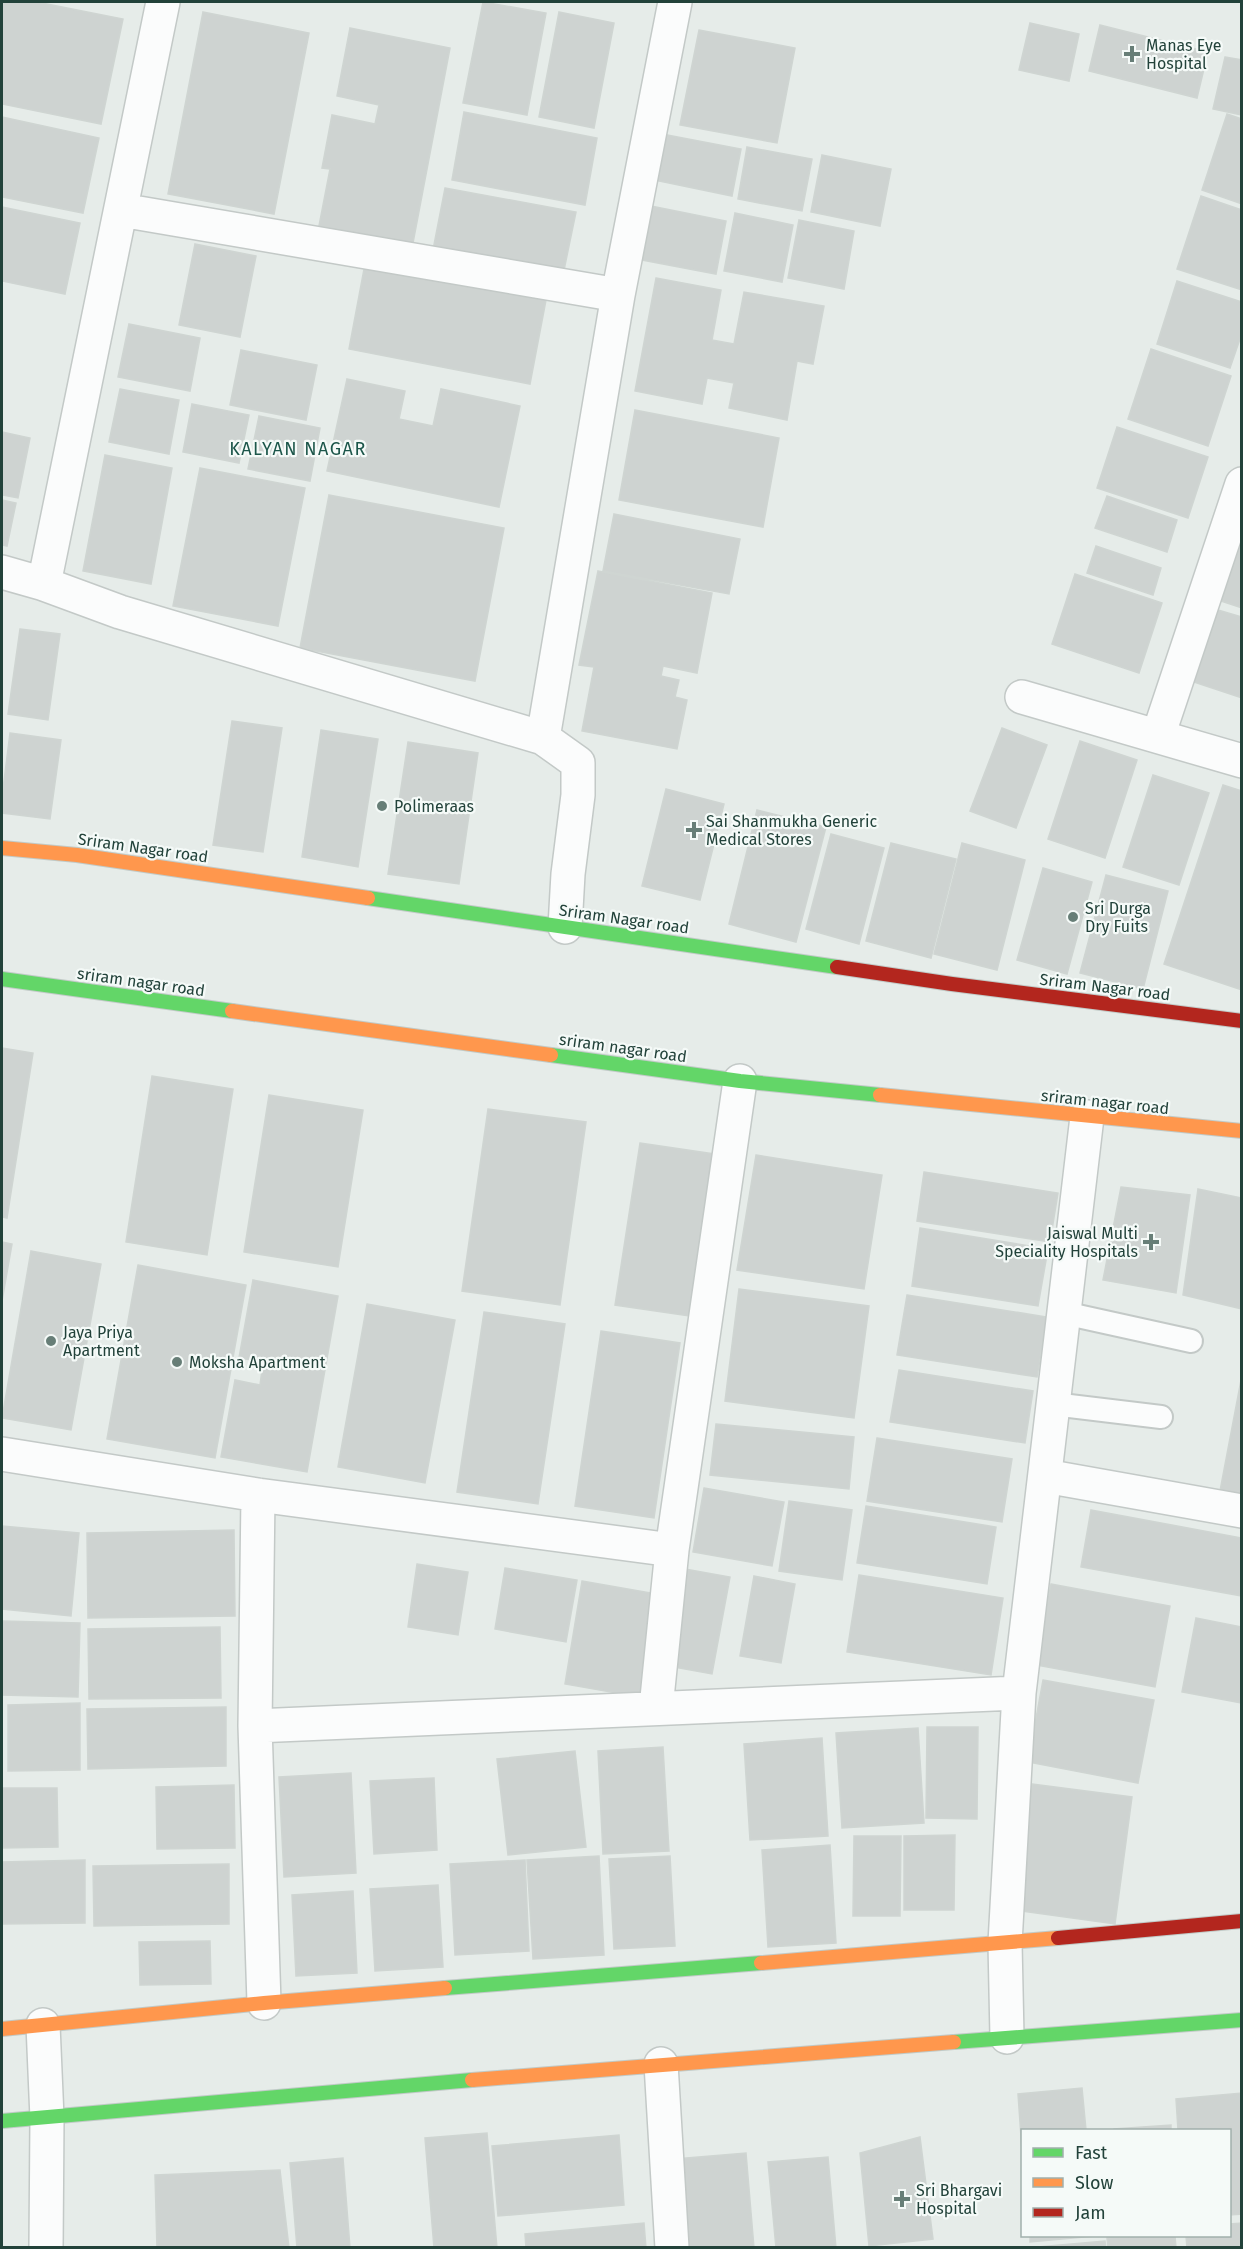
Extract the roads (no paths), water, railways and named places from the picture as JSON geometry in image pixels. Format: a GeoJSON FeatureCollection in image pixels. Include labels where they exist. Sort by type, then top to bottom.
{"type":"FeatureCollection","features":[{"type":"Feature","properties":{"kind":"street"},"geometry":{"type":"LineString","coordinates":[[44,584],[164,2]]}},
{"type":"Feature","properties":{"kind":"street"},"geometry":{"type":"LineString","coordinates":[[543,738],[618,296],[675,2]]}},
{"type":"Feature","properties":{"kind":"street"},"geometry":{"type":"LineString","coordinates":[[121,210],[618,296]]}},
{"type":"Feature","properties":{"kind":"street"},"geometry":{"type":"LineString","coordinates":[[1158,736],[1242,483]]}},
{"type":"Feature","properties":{"kind":"street"},"geometry":{"type":"LineString","coordinates":[[2,572],[44,584],[120,612],[543,738],[578,764],[578,795],[568,874],[565,927]]}},
{"type":"Feature","properties":{"kind":"street"},"geometry":{"type":"LineString","coordinates":[[1022,697],[1242,761]]}},
{"type":"Feature","properties":{"kind":"street","name":"Sriram Nagar road"},"geometry":{"type":"LineString","coordinates":[[2,848],[77,855],[952,984],[1242,1021]]}},
{"type":"Feature","properties":{"kind":"street","name":"sriram nagar road"},"geometry":{"type":"LineString","coordinates":[[2,979],[740,1081],[1242,1131]]}},
{"type":"Feature","properties":{"kind":"street"},"geometry":{"type":"LineString","coordinates":[[656,1708],[672,1550],[740,1081]]}},
{"type":"Feature","properties":{"kind":"street"},"geometry":{"type":"LineString","coordinates":[[1007,2037],[1005,1943],[1019,1693],[1087,1117]]}},
{"type":"Feature","properties":{"kind":"street"},"geometry":{"type":"LineString","coordinates":[[2,1454],[258,1495],[672,1550]]}},
{"type":"Feature","properties":{"kind":"street"},"geometry":{"type":"LineString","coordinates":[[1045,1476],[1242,1511]]}},
{"type":"Feature","properties":{"kind":"street"},"geometry":{"type":"LineString","coordinates":[[258,1495],[255,1726],[264,2003]]}},
{"type":"Feature","properties":{"kind":"street"},"geometry":{"type":"LineString","coordinates":[[255,1726],[1019,1693]]}},
{"type":"Feature","properties":{"kind":"street"},"geometry":{"type":"LineString","coordinates":[[2,2029],[264,2003],[1005,1943],[1242,1921]]}},
{"type":"Feature","properties":{"kind":"street"},"geometry":{"type":"LineString","coordinates":[[2,2121],[661,2064],[1242,2020]]}},
{"type":"Feature","properties":{"kind":"street"},"geometry":{"type":"LineString","coordinates":[[43,2025],[47,2118],[46,2247]]}},
{"type":"Feature","properties":{"kind":"street"},"geometry":{"type":"LineString","coordinates":[[661,2064],[672,2247]]}},
{"type":"Feature","properties":{"kind":"lane"},"geometry":{"type":"LineString","coordinates":[[1064,1313],[1191,1341]]}},
{"type":"Feature","properties":{"kind":"lane"},"geometry":{"type":"LineString","coordinates":[[1053,1404],[1161,1417]]}},
{"type":"Feature","properties":{"kind":"place","name":"Manas Eye Hospital"},"geometry":{"type":"Point","coordinates":[1132,54]}},
{"type":"Feature","properties":{"kind":"place","name":"Polimeraas"},"geometry":{"type":"Point","coordinates":[382,806]}},
{"type":"Feature","properties":{"kind":"place","name":"Sai Shanmukha Generic Medical Stores"},"geometry":{"type":"Point","coordinates":[694,830]}},
{"type":"Feature","properties":{"kind":"place","name":"Sri Durga Dry Fuits"},"geometry":{"type":"Point","coordinates":[1073,917]}},
{"type":"Feature","properties":{"kind":"place","name":"Jaiswal Multi Speciality Hospitals"},"geometry":{"type":"Point","coordinates":[1151,1242]}},
{"type":"Feature","properties":{"kind":"place","name":"Jaya Priya Apartment"},"geometry":{"type":"Point","coordinates":[51,1341]}},
{"type":"Feature","properties":{"kind":"place","name":"Moksha Apartment"},"geometry":{"type":"Point","coordinates":[177,1362]}},
{"type":"Feature","properties":{"kind":"place","name":"Sri Bhargavi Hospital"},"geometry":{"type":"Point","coordinates":[902,2199]}},
{"type":"Feature","properties":{"kind":"district","name":"KALYAN NAGAR"},"geometry":{"type":"Point","coordinates":[298,449]}}]}
